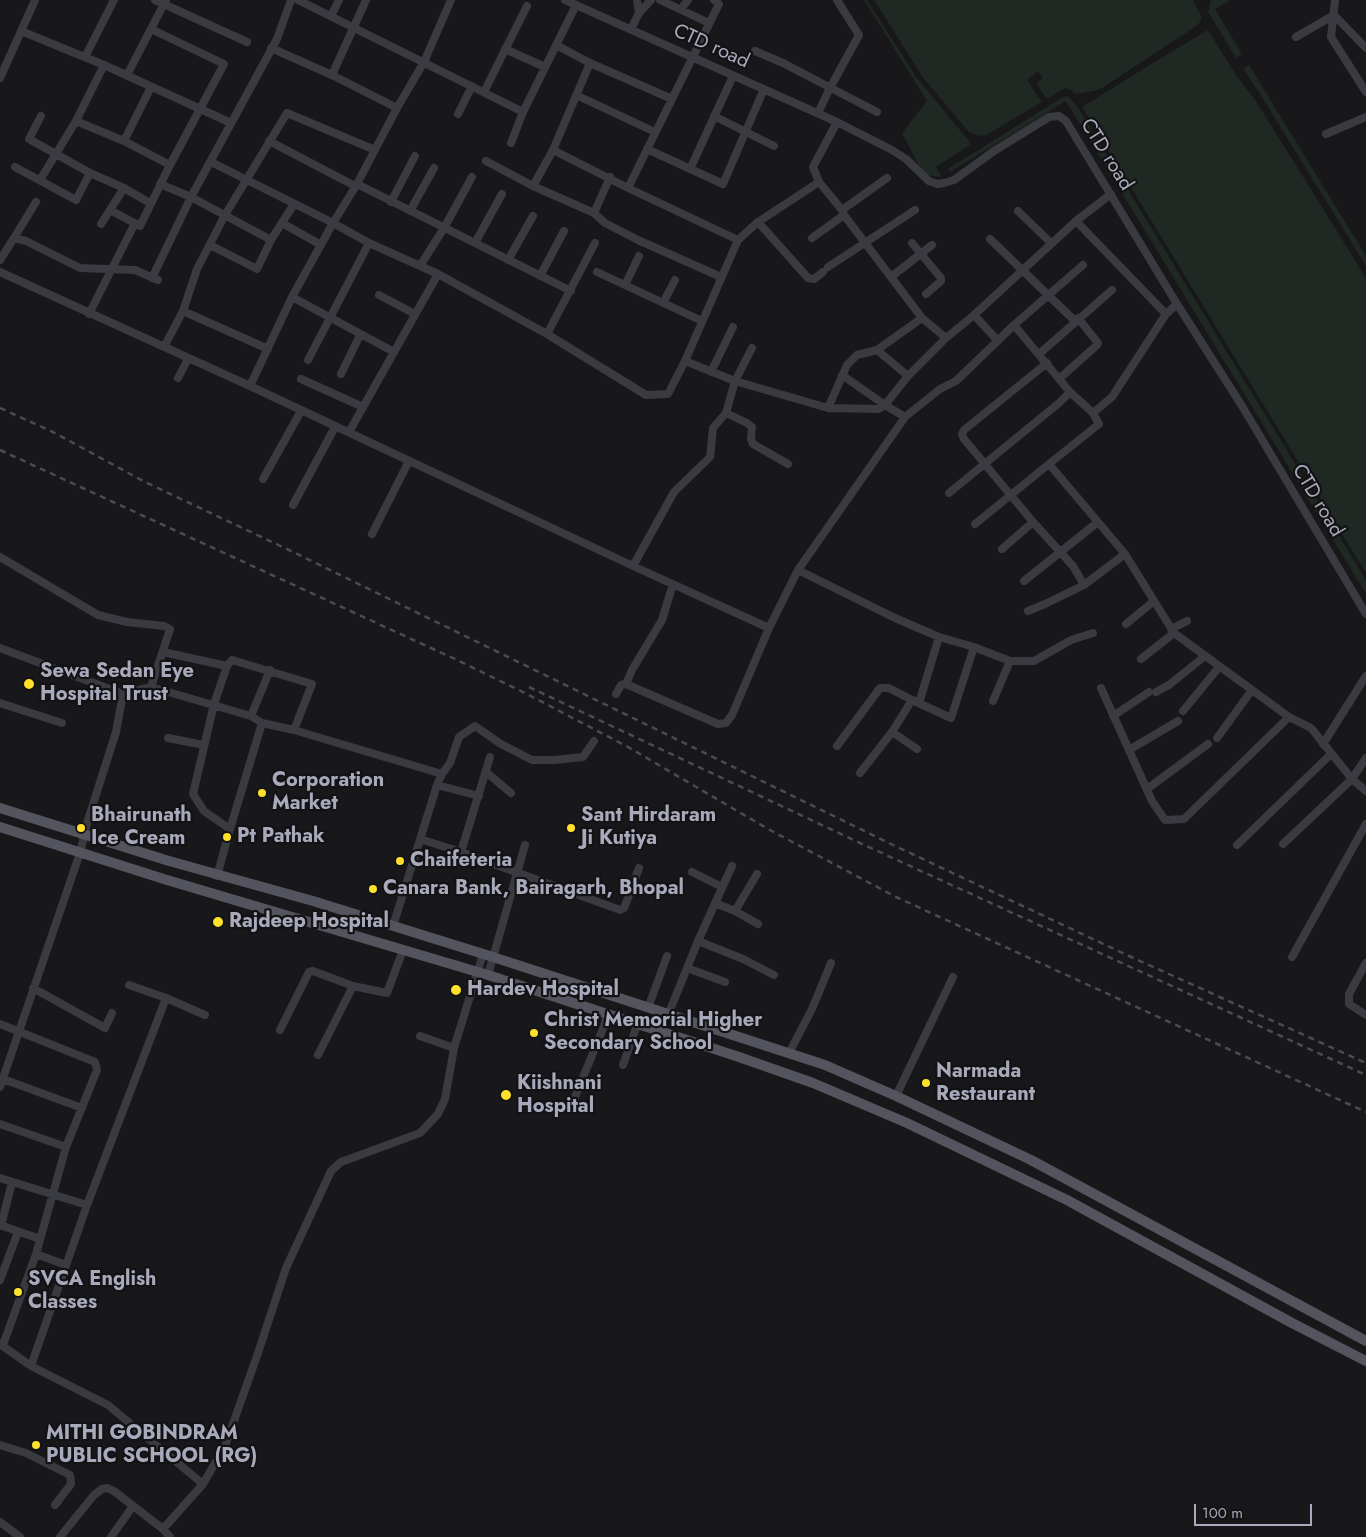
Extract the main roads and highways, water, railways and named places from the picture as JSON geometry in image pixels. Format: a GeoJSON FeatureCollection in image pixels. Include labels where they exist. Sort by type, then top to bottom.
{"type":"FeatureCollection","features":[{"type":"Feature","properties":{"kind":"main road"},"geometry":{"type":"LineString","coordinates":[[0,808],[218,876],[313,901],[825,1065],[896,1096],[1031,1160],[1366,1341]]}},
{"type":"Feature","properties":{"kind":"main road"},"geometry":{"type":"LineString","coordinates":[[0,827],[80,853],[482,973],[813,1083],[907,1123],[1066,1200],[1292,1323],[1366,1361]]}},
{"type":"Feature","properties":{"kind":"railway"},"geometry":{"type":"LineString","coordinates":[[0,408],[53,432],[145,482],[289,550],[891,844],[1129,956],[1366,1063]]}},
{"type":"Feature","properties":{"kind":"railway"},"geometry":{"type":"LineString","coordinates":[[0,450],[527,694],[628,747],[768,829],[896,897],[1366,1112]]}},
{"type":"Feature","properties":{"kind":"railway"},"geometry":{"type":"LineString","coordinates":[[529,687],[860,843],[1366,1075]]}},
{"type":"Feature","properties":{"kind":"place","name":"Sewa Sedan Eye Hospital Trust"},"geometry":{"type":"Point","coordinates":[29,684]}},
{"type":"Feature","properties":{"kind":"place","name":"Corporation Market"},"geometry":{"type":"Point","coordinates":[262,793]}},
{"type":"Feature","properties":{"kind":"place","name":"Bhairunath Ice Cream"},"geometry":{"type":"Point","coordinates":[81,828]}},
{"type":"Feature","properties":{"kind":"place","name":"Sant Hirdaram Ji Kutiya"},"geometry":{"type":"Point","coordinates":[571,828]}},
{"type":"Feature","properties":{"kind":"place","name":"Pt Pathak"},"geometry":{"type":"Point","coordinates":[227,837]}},
{"type":"Feature","properties":{"kind":"place","name":"Chaifeteria"},"geometry":{"type":"Point","coordinates":[400,861]}},
{"type":"Feature","properties":{"kind":"place","name":"Canara Bank, Bairagarh, Bhopal"},"geometry":{"type":"Point","coordinates":[373,889]}},
{"type":"Feature","properties":{"kind":"place","name":"Rajdeep Hospital"},"geometry":{"type":"Point","coordinates":[218,922]}},
{"type":"Feature","properties":{"kind":"place","name":"Hardev Hospital"},"geometry":{"type":"Point","coordinates":[456,990]}},
{"type":"Feature","properties":{"kind":"place","name":"Christ Memorial Higher Secondary School"},"geometry":{"type":"Point","coordinates":[534,1033]}},
{"type":"Feature","properties":{"kind":"place","name":"Narmada Restaurant"},"geometry":{"type":"Point","coordinates":[926,1083]}},
{"type":"Feature","properties":{"kind":"place","name":"Kiishnani Hospital"},"geometry":{"type":"Point","coordinates":[506,1095]}},
{"type":"Feature","properties":{"kind":"place","name":"SVCA English Classes"},"geometry":{"type":"Point","coordinates":[18,1292]}},
{"type":"Feature","properties":{"kind":"place","name":"MITHI GOBINDRAM PUBLIC SCHOOL (RG)"},"geometry":{"type":"Point","coordinates":[36,1445]}}]}
